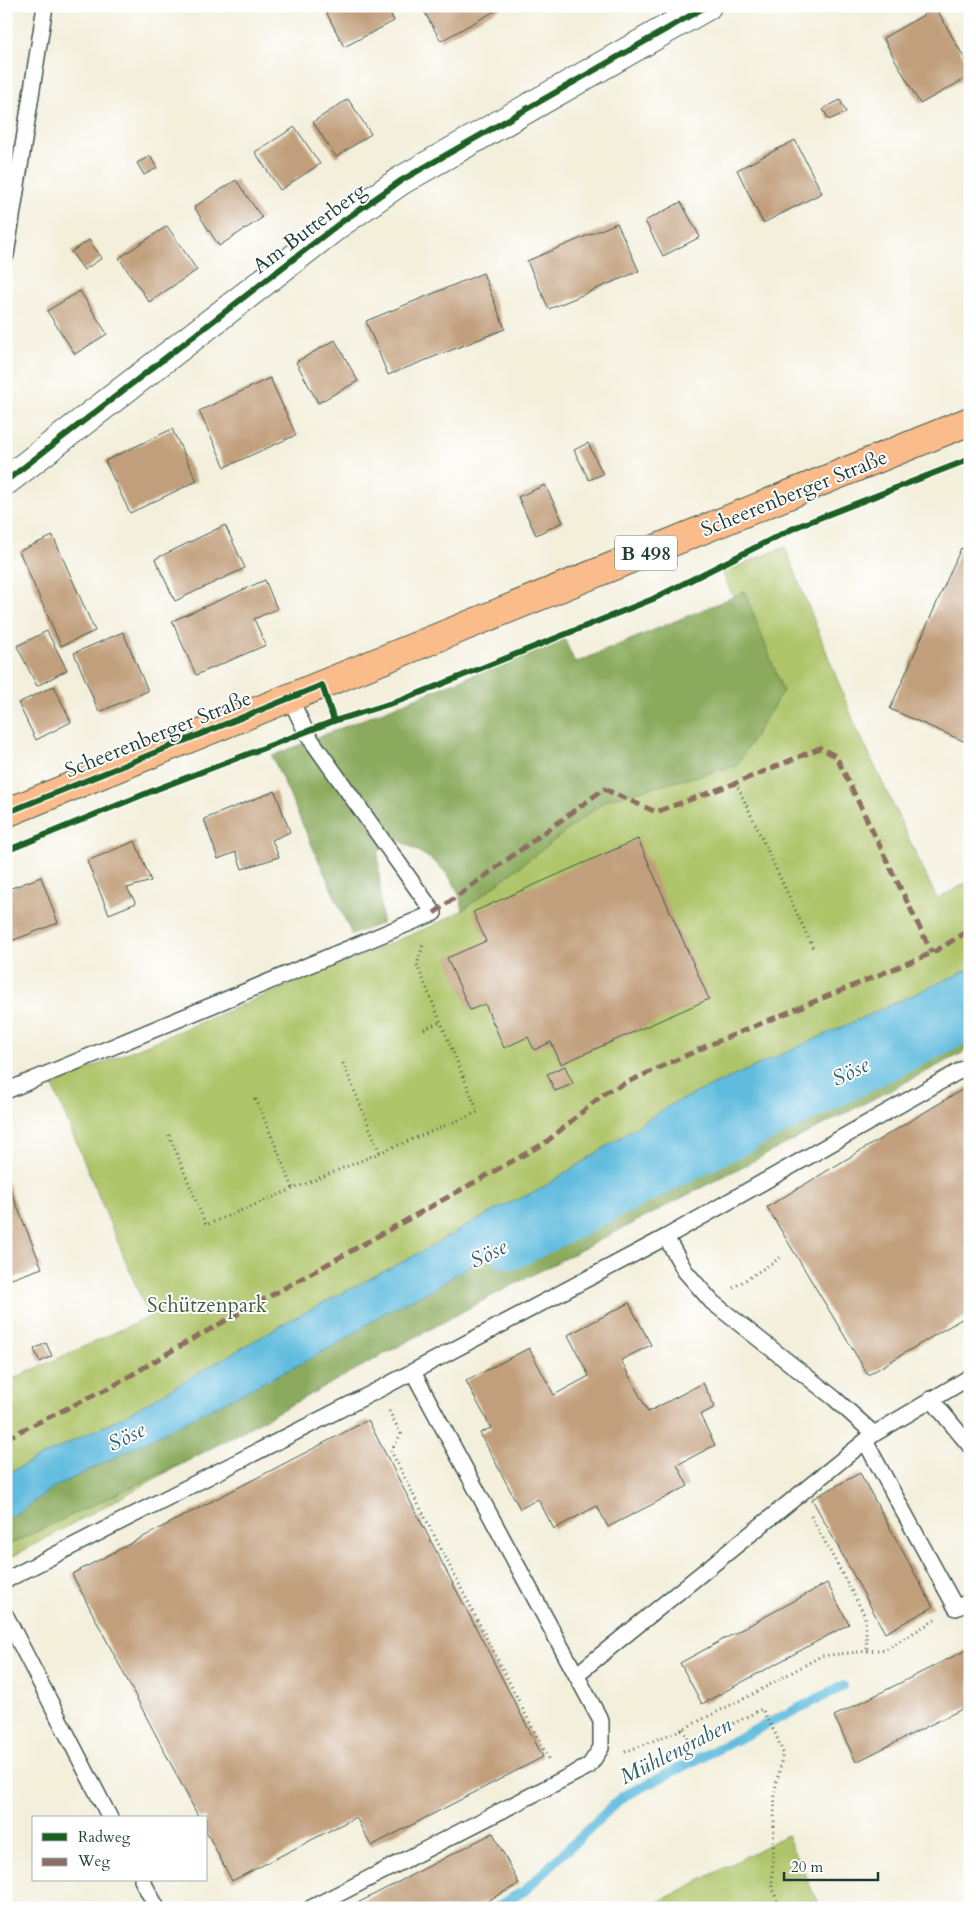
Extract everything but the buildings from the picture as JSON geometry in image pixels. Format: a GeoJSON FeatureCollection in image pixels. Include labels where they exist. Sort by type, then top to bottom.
{"type":"FeatureCollection","features":[{"type":"Feature","properties":{"kind":"main road","name":"Scheerenberger Straße"},"geometry":{"type":"LineString","coordinates":[[6,813],[970,421]]}},
{"type":"Feature","properties":{"kind":"street","name":"Am Butterberg"},"geometry":{"type":"LineString","coordinates":[[6,481],[340,223],[394,186],[707,6]]}},
{"type":"Feature","properties":{"kind":"lane"},"geometry":{"type":"LineString","coordinates":[[6,255],[45,6]]}},
{"type":"Feature","properties":{"kind":"lane"},"geometry":{"type":"LineString","coordinates":[[6,1091],[434,913],[307,734],[290,698]]}},
{"type":"Feature","properties":{"kind":"lane"},"geometry":{"type":"LineString","coordinates":[[6,1580],[413,1372],[666,1237],[970,1065]]}},
{"type":"Feature","properties":{"kind":"lane"},"geometry":{"type":"LineString","coordinates":[[666,1237],[685,1271],[712,1302],[834,1398],[870,1437],[963,1605]]}},
{"type":"Feature","properties":{"kind":"lane"},"geometry":{"type":"LineString","coordinates":[[311,1908],[589,1766],[601,1748],[601,1721],[413,1372]]}},
{"type":"Feature","properties":{"kind":"lane"},"geometry":{"type":"LineString","coordinates":[[576,1675],[870,1437],[970,1377]]}},
{"type":"Feature","properties":{"kind":"lane"},"geometry":{"type":"LineString","coordinates":[[931,1399],[970,1446]]}},
{"type":"Feature","properties":{"kind":"lane"},"geometry":{"type":"LineString","coordinates":[[6,1616],[109,1816]]}},
{"type":"Feature","properties":{"kind":"lane"},"geometry":{"type":"LineString","coordinates":[[143,1882],[157,1908]]}},
{"type":"Feature","properties":{"kind":"path"},"geometry":{"type":"LineString","coordinates":[[736,783],[813,948]]}},
{"type":"Feature","properties":{"kind":"path"},"geometry":{"type":"LineString","coordinates":[[170,1135],[206,1224],[478,1112],[418,966],[424,943],[440,928],[434,913]]}},
{"type":"Feature","properties":{"kind":"path"},"geometry":{"type":"LineString","coordinates":[[424,1029],[441,1022]]}},
{"type":"Feature","properties":{"kind":"path"},"geometry":{"type":"LineString","coordinates":[[343,1063],[380,1153]]}},
{"type":"Feature","properties":{"kind":"path"},"geometry":{"type":"LineString","coordinates":[[256,1099],[293,1188]]}},
{"type":"Feature","properties":{"kind":"path"},"geometry":{"type":"LineString","coordinates":[[712,1302],[783,1256]]}},
{"type":"Feature","properties":{"kind":"path"},"geometry":{"type":"LineString","coordinates":[[378,1390],[401,1434],[391,1451],[560,1781]]}},
{"type":"Feature","properties":{"kind":"path"},"geometry":{"type":"LineString","coordinates":[[800,1494],[865,1616],[867,1652]]}},
{"type":"Feature","properties":{"kind":"path"},"geometry":{"type":"LineString","coordinates":[[589,1766],[683,1729],[755,1694],[821,1656],[886,1649],[963,1605]]}},
{"type":"Feature","properties":{"kind":"path"},"geometry":{"type":"LineString","coordinates":[[683,1729],[692,1745],[762,1709],[776,1735],[783,1753],[775,1790],[772,1886],[779,1908]]}},
{"type":"Feature","properties":{"kind":"green space","name":"Schützenpark"},"geometry":{"type":"Polygon","coordinates":[[[785,547],[854,722],[937,899],[970,881],[970,969],[672,1104],[539,1190],[497,1209],[410,1258],[290,1320],[128,1414],[6,1474],[6,1382],[149,1317],[52,1084],[432,926],[463,910],[608,799],[736,766],[744,592],[733,597],[722,572],[785,547]]]}},
{"type":"Feature","properties":{"kind":"green space"},"geometry":{"type":"Polygon","coordinates":[[[745,592],[783,691],[736,766],[608,799],[463,910],[460,896],[448,875],[431,859],[397,839],[378,852],[382,923],[352,935],[272,756],[564,638],[575,663],[745,592]]]}},
{"type":"Feature","properties":{"kind":"green space"},"geometry":{"type":"Polygon","coordinates":[[[970,1011],[970,1049],[482,1301],[191,1459],[6,1546],[6,1518],[21,1511],[50,1489],[298,1365],[344,1340],[384,1313],[435,1288],[474,1262],[628,1181],[811,1088],[873,1061],[970,1011]]]}},
{"type":"Feature","properties":{"kind":"green space"},"geometry":{"type":"Polygon","coordinates":[[[191,1459],[6,1560],[6,1546],[191,1459]]]}},
{"type":"Feature","properties":{"kind":"green space"},"geometry":{"type":"Polygon","coordinates":[[[787,1835],[820,1908],[647,1908],[787,1835]]]}},
{"type":"Feature","properties":{"kind":"water"},"geometry":{"type":"Polygon","coordinates":[[[970,969],[970,1011],[873,1061],[811,1088],[475,1262],[435,1288],[384,1313],[344,1340],[51,1489],[21,1511],[6,1518],[6,1474],[128,1414],[290,1320],[410,1258],[497,1209],[539,1190],[672,1104],[970,969]]]}},
{"type":"Feature","properties":{"kind":"waterway","name":"Söse"},"geometry":{"type":"LineString","coordinates":[[511,1241],[970,1010]]}},
{"type":"Feature","properties":{"kind":"waterway","name":"Mühlengraben"},"geometry":{"type":"LineString","coordinates":[[495,1908],[524,1891],[622,1797],[843,1686]]}},
{"type":"Feature","properties":{"kind":"marked path"},"geometry":{"type":"LineString","coordinates":[[434,913],[604,789],[656,812],[736,783],[820,748],[836,756],[932,953]]}},
{"type":"Feature","properties":{"kind":"marked path"},"geometry":{"type":"LineString","coordinates":[[6,1438],[113,1386],[173,1350],[545,1143],[606,1092],[709,1045],[932,953],[970,930]]}},
{"type":"Feature","properties":{"kind":"cycle path"},"geometry":{"type":"LineString","coordinates":[[6,481],[340,223],[402,180],[707,6]]}},
{"type":"Feature","properties":{"kind":"cycle path"},"geometry":{"type":"LineString","coordinates":[[6,851],[157,789],[334,721],[402,700],[653,599],[796,527],[970,459]]}},
{"type":"Feature","properties":{"kind":"cycle path"},"geometry":{"type":"LineString","coordinates":[[6,813],[322,685],[334,721]]}}]}
